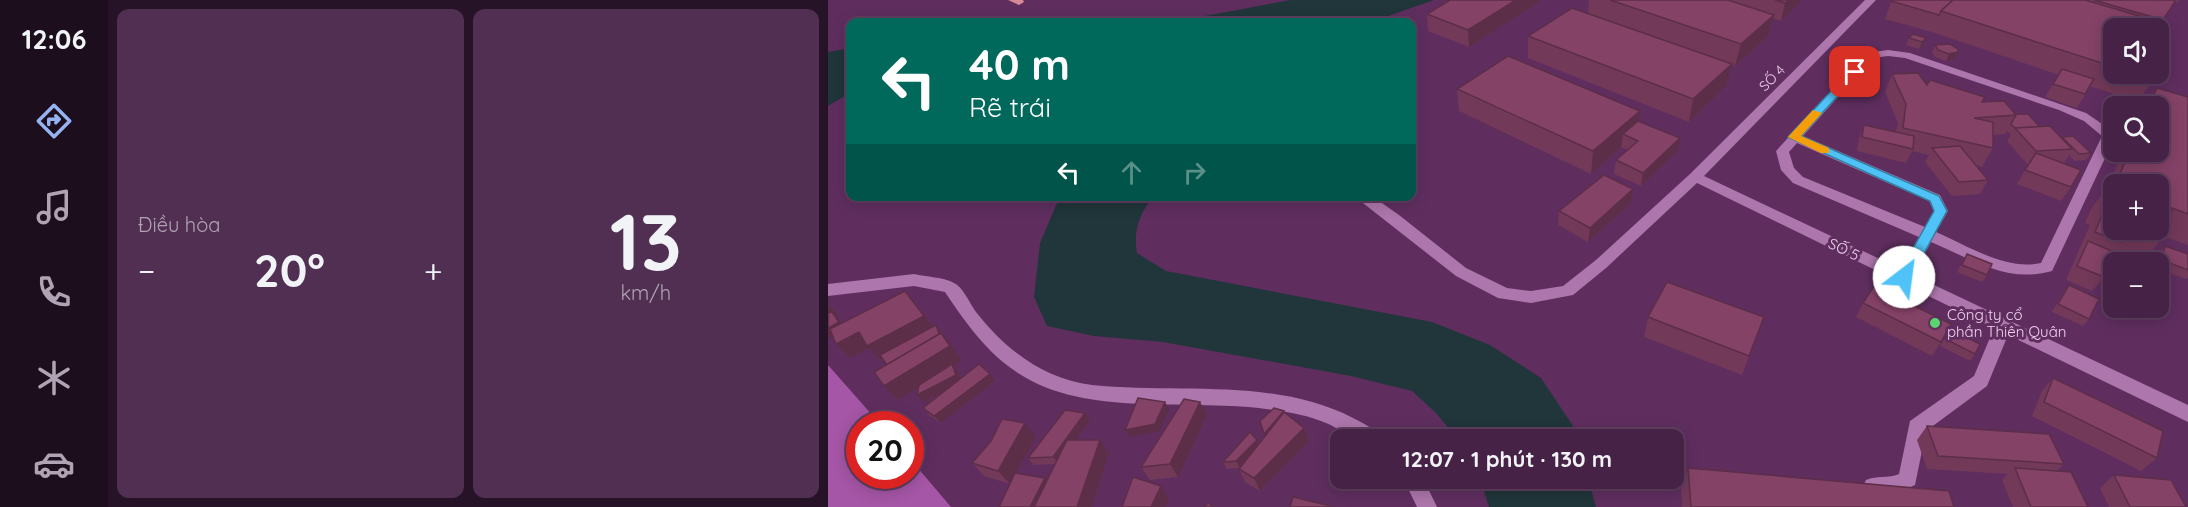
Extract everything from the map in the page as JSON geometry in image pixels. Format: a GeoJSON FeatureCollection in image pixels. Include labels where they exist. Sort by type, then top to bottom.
{"type":"FeatureCollection","features":[{"type":"Feature","properties":{"kind":"street","name":"SỐ 4"},"geometry":{"type":"LineString","coordinates":[[1368,201],[1394,218],[1461,272],[1504,294],[1531,297],[1567,291],[1601,264],[1695,177],[1871,0]]}},
{"type":"Feature","properties":{"kind":"street"},"geometry":{"type":"LineString","coordinates":[[1888,53],[1906,55],[2063,107],[2084,115],[2109,135],[2047,267],[2030,272],[2012,270],[1929,235],[1798,180],[1788,170],[1782,156],[1782,150],[1870,55],[1888,53]]}},
{"type":"Feature","properties":{"kind":"street"},"geometry":{"type":"LineString","coordinates":[[1794,137],[1935,198],[1941,211],[1904,277]]}},
{"type":"Feature","properties":{"kind":"street","name":"SỐ 5"},"geometry":{"type":"LineString","coordinates":[[1695,177],[2188,414]]}},
{"type":"Feature","properties":{"kind":"street"},"geometry":{"type":"LineString","coordinates":[[828,290],[914,280],[950,287],[982,331],[1002,351],[1022,367],[1056,385],[1109,394],[1253,398],[1325,413],[1359,429]]}},
{"type":"Feature","properties":{"kind":"street"},"geometry":{"type":"LineString","coordinates":[[1857,485],[1892,488],[1908,479],[1917,427],[1981,381],[2004,325]]}},
{"type":"Feature","properties":{"kind":"street"},"geometry":{"type":"LineString","coordinates":[[1418,489],[1427,507]]}},
{"type":"Feature","properties":{"kind":"shaded area"},"geometry":{"type":"Polygon","coordinates":[[[1290,0],[1434,0],[1382,18],[1187,18],[1290,0]]]}},
{"type":"Feature","properties":{"kind":"shaded area"},"geometry":{"type":"Polygon","coordinates":[[[846,49],[846,95],[828,106],[828,52],[846,49]]]}},
{"type":"Feature","properties":{"kind":"shaded area"},"geometry":{"type":"Polygon","coordinates":[[[1058,201],[1150,201],[1138,224],[1137,253],[1166,271],[1432,322],[1490,345],[1541,378],[1575,429],[1449,429],[1412,391],[1351,376],[1163,342],[1094,336],[1047,326],[1034,297],[1040,243],[1058,201]]]}},
{"type":"Feature","properties":{"kind":"shaded area"},"geometry":{"type":"Polygon","coordinates":[[[828,365],[869,411],[846,411],[846,489],[924,489],[924,475],[951,507],[828,507],[828,365]]]}},
{"type":"Feature","properties":{"kind":"shaded area"},"geometry":{"type":"Polygon","coordinates":[[[1483,489],[1591,489],[1596,507],[1489,507],[1483,489]]]}},
{"type":"Feature","properties":{"kind":"building"},"geometry":{"type":"Polygon","coordinates":[[[1450,0],[1516,0],[1468,30],[1427,14],[1450,0]]]}},
{"type":"Feature","properties":{"kind":"building"},"geometry":{"type":"Polygon","coordinates":[[[1610,0],[1728,0],[1774,15],[1741,44],[1610,0]]]}},
{"type":"Feature","properties":{"kind":"building"},"geometry":{"type":"Polygon","coordinates":[[[1892,0],[1953,0],[1939,15],[1892,0]]]}},
{"type":"Feature","properties":{"kind":"building"},"geometry":{"type":"Polygon","coordinates":[[[1953,0],[2085,0],[2146,18],[2103,18],[2103,63],[1941,11],[1953,0]]]}},
{"type":"Feature","properties":{"kind":"building"},"geometry":{"type":"Polygon","coordinates":[[[2094,0],[2176,0],[2164,18],[2156,18],[2094,0]]]}},
{"type":"Feature","properties":{"kind":"building"},"geometry":{"type":"Polygon","coordinates":[[[1572,8],[1732,64],[1693,99],[1528,36],[1572,8]]]}},
{"type":"Feature","properties":{"kind":"building"},"geometry":{"type":"Polygon","coordinates":[[[1913,34],[1926,38],[1922,42],[1909,38],[1913,34]]]}},
{"type":"Feature","properties":{"kind":"building"},"geometry":{"type":"Polygon","coordinates":[[[1950,44],[1958,49],[1958,52],[1949,54],[1938,50],[1935,45],[1950,44]]]}},
{"type":"Feature","properties":{"kind":"building"},"geometry":{"type":"Polygon","coordinates":[[[1508,56],[1640,111],[1593,151],[1457,89],[1508,56]]]}},
{"type":"Feature","properties":{"kind":"building"},"geometry":{"type":"Polygon","coordinates":[[[2062,69],[2094,79],[2085,94],[2053,84],[2062,69]]]}},
{"type":"Feature","properties":{"kind":"building"},"geometry":{"type":"Polygon","coordinates":[[[1918,73],[1927,85],[1930,80],[1985,97],[1982,102],[2004,101],[2016,115],[1974,118],[1993,122],[1993,148],[1903,128],[1906,104],[1892,74],[1918,73]]]}},
{"type":"Feature","properties":{"kind":"building"},"geometry":{"type":"Polygon","coordinates":[[[2157,88],[2188,97],[2188,214],[2172,208],[2169,217],[2169,174],[2120,174],[2125,162],[2169,162],[2169,96],[2153,96],[2157,88]]]}},
{"type":"Feature","properties":{"kind":"building"},"geometry":{"type":"Polygon","coordinates":[[[2015,114],[2028,114],[2040,127],[2015,128],[2011,124],[2015,114]]]}},
{"type":"Feature","properties":{"kind":"building"},"geometry":{"type":"Polygon","coordinates":[[[1638,121],[1680,138],[1643,173],[1616,160],[1638,141],[1623,134],[1638,121]]]}},
{"type":"Feature","properties":{"kind":"building"},"geometry":{"type":"Polygon","coordinates":[[[1864,125],[1914,136],[1913,149],[1862,137],[1864,125]]]}},
{"type":"Feature","properties":{"kind":"building"},"geometry":{"type":"Polygon","coordinates":[[[2050,126],[2072,149],[2036,151],[2015,128],[2050,126]]]}},
{"type":"Feature","properties":{"kind":"building"},"geometry":{"type":"Polygon","coordinates":[[[2073,136],[2091,153],[2079,154],[2062,137],[2073,136]]]}},
{"type":"Feature","properties":{"kind":"building"},"geometry":{"type":"Polygon","coordinates":[[[1960,146],[1988,180],[1959,182],[1932,148],[1960,146]]]}},
{"type":"Feature","properties":{"kind":"building"},"geometry":{"type":"Polygon","coordinates":[[[2036,153],[2081,170],[2071,187],[2025,170],[2036,153]]]}},
{"type":"Feature","properties":{"kind":"building"},"geometry":{"type":"Polygon","coordinates":[[[1604,175],[1633,189],[1590,228],[1559,211],[1604,175]]]}},
{"type":"Feature","properties":{"kind":"building"},"geometry":{"type":"Polygon","coordinates":[[[2103,213],[2103,235],[2095,232],[2103,213]]]}},
{"type":"Feature","properties":{"kind":"building"},"geometry":{"type":"Polygon","coordinates":[[[2088,241],[2114,252],[2103,252],[2103,277],[2077,266],[2088,241]]]}},
{"type":"Feature","properties":{"kind":"building"},"geometry":{"type":"Polygon","coordinates":[[[2165,246],[2188,254],[2188,270],[2169,263],[2169,252],[2164,252],[2165,246]]]}},
{"type":"Feature","properties":{"kind":"building"},"geometry":{"type":"Polygon","coordinates":[[[1967,254],[1992,264],[1987,275],[1962,265],[1967,254]]]}},
{"type":"Feature","properties":{"kind":"building"},"geometry":{"type":"Polygon","coordinates":[[[1667,282],[1764,317],[1749,356],[1648,317],[1667,282]]]}},
{"type":"Feature","properties":{"kind":"building"},"geometry":{"type":"Polygon","coordinates":[[[2069,285],[2099,299],[2089,319],[2058,304],[2069,285]]]}},
{"type":"Feature","properties":{"kind":"building"},"geometry":{"type":"Polygon","coordinates":[[[1874,286],[1951,324],[1941,342],[1863,303],[1874,286]]]}},
{"type":"Feature","properties":{"kind":"building"},"geometry":{"type":"Polygon","coordinates":[[[905,291],[924,316],[867,346],[859,332],[836,344],[830,329],[905,291]]]}},
{"type":"Feature","properties":{"kind":"building"},"geometry":{"type":"Polygon","coordinates":[[[832,312],[839,322],[828,328],[828,313],[832,312]]]}},
{"type":"Feature","properties":{"kind":"building"},"geometry":{"type":"Polygon","coordinates":[[[936,325],[939,334],[887,365],[880,355],[936,325]]]}},
{"type":"Feature","properties":{"kind":"building"},"geometry":{"type":"Polygon","coordinates":[[[1950,329],[1980,344],[1975,354],[1945,339],[1950,329]]]}},
{"type":"Feature","properties":{"kind":"building"},"geometry":{"type":"Polygon","coordinates":[[[941,333],[950,346],[884,386],[874,372],[941,333]]]}},
{"type":"Feature","properties":{"kind":"building"},"geometry":{"type":"Polygon","coordinates":[[[952,364],[956,375],[917,395],[919,385],[952,364]]]}},
{"type":"Feature","properties":{"kind":"building"},"geometry":{"type":"Polygon","coordinates":[[[979,364],[990,374],[934,416],[923,408],[979,364]]]}},
{"type":"Feature","properties":{"kind":"building"},"geometry":{"type":"Polygon","coordinates":[[[2053,378],[2163,431],[2157,458],[2044,402],[2053,378]]]}},
{"type":"Feature","properties":{"kind":"building"},"geometry":{"type":"Polygon","coordinates":[[[1138,398],[1165,402],[1155,424],[1125,430],[1138,398]]]}},
{"type":"Feature","properties":{"kind":"building"},"geometry":{"type":"Polygon","coordinates":[[[1184,399],[1200,402],[1170,464],[1141,467],[1184,399]]]}},
{"type":"Feature","properties":{"kind":"building"},"geometry":{"type":"Polygon","coordinates":[[[1274,408],[1284,411],[1264,434],[1260,421],[1274,408]]]}},
{"type":"Feature","properties":{"kind":"building"},"geometry":{"type":"Polygon","coordinates":[[[1065,410],[1085,413],[1053,457],[1028,458],[1065,410]]]}},
{"type":"Feature","properties":{"kind":"building"},"geometry":{"type":"Polygon","coordinates":[[[1284,412],[1304,428],[1254,478],[1239,469],[1284,412]]]}},
{"type":"Feature","properties":{"kind":"building"},"geometry":{"type":"Polygon","coordinates":[[[1002,419],[1025,423],[998,471],[972,463],[991,441],[1002,419]]]}},
{"type":"Feature","properties":{"kind":"building"},"geometry":{"type":"Polygon","coordinates":[[[1927,426],[2049,434],[2064,464],[1938,456],[1927,426]]]}},
{"type":"Feature","properties":{"kind":"building"},"geometry":{"type":"Polygon","coordinates":[[[1250,432],[1257,440],[1236,461],[1223,462],[1250,432]]]}},
{"type":"Feature","properties":{"kind":"building"},"geometry":{"type":"Polygon","coordinates":[[[1067,440],[1100,440],[1077,507],[1034,507],[1067,440]]]}},
{"type":"Feature","properties":{"kind":"building"},"geometry":{"type":"Polygon","coordinates":[[[1688,468],[1949,491],[1954,507],[1691,507],[1688,468]]]}},
{"type":"Feature","properties":{"kind":"building"},"geometry":{"type":"Polygon","coordinates":[[[2015,468],[2071,472],[2088,507],[2031,507],[2015,468]]]}},
{"type":"Feature","properties":{"kind":"building"},"geometry":{"type":"Polygon","coordinates":[[[1015,473],[1045,478],[1030,507],[999,507],[1015,473]]]}},
{"type":"Feature","properties":{"kind":"building"},"geometry":{"type":"Polygon","coordinates":[[[2114,475],[2171,480],[2186,507],[2130,507],[2114,475]]]}},
{"type":"Feature","properties":{"kind":"building"},"geometry":{"type":"Polygon","coordinates":[[[1133,477],[1161,486],[1151,507],[1122,507],[1133,477]]]}},
{"type":"Feature","properties":{"kind":"building"},"geometry":{"type":"Polygon","coordinates":[[[1293,497],[1335,507],[1290,507],[1293,497]]]}},
{"type":"Feature","properties":{"kind":"slow traffic"},"geometry":{"type":"LineString","coordinates":[[1817,113],[1794,137],[1825,150]]}},
{"type":"Feature","properties":{"kind":"place","name":"Công ty cổ phần Thiên Quân"},"geometry":{"type":"Point","coordinates":[1935,323]}},
{"type":"Feature","properties":{"kind":"route"},"geometry":{"type":"LineString","coordinates":[[1855,72],[1794,137],[1935,198],[1941,211],[1904,277]]}}]}
